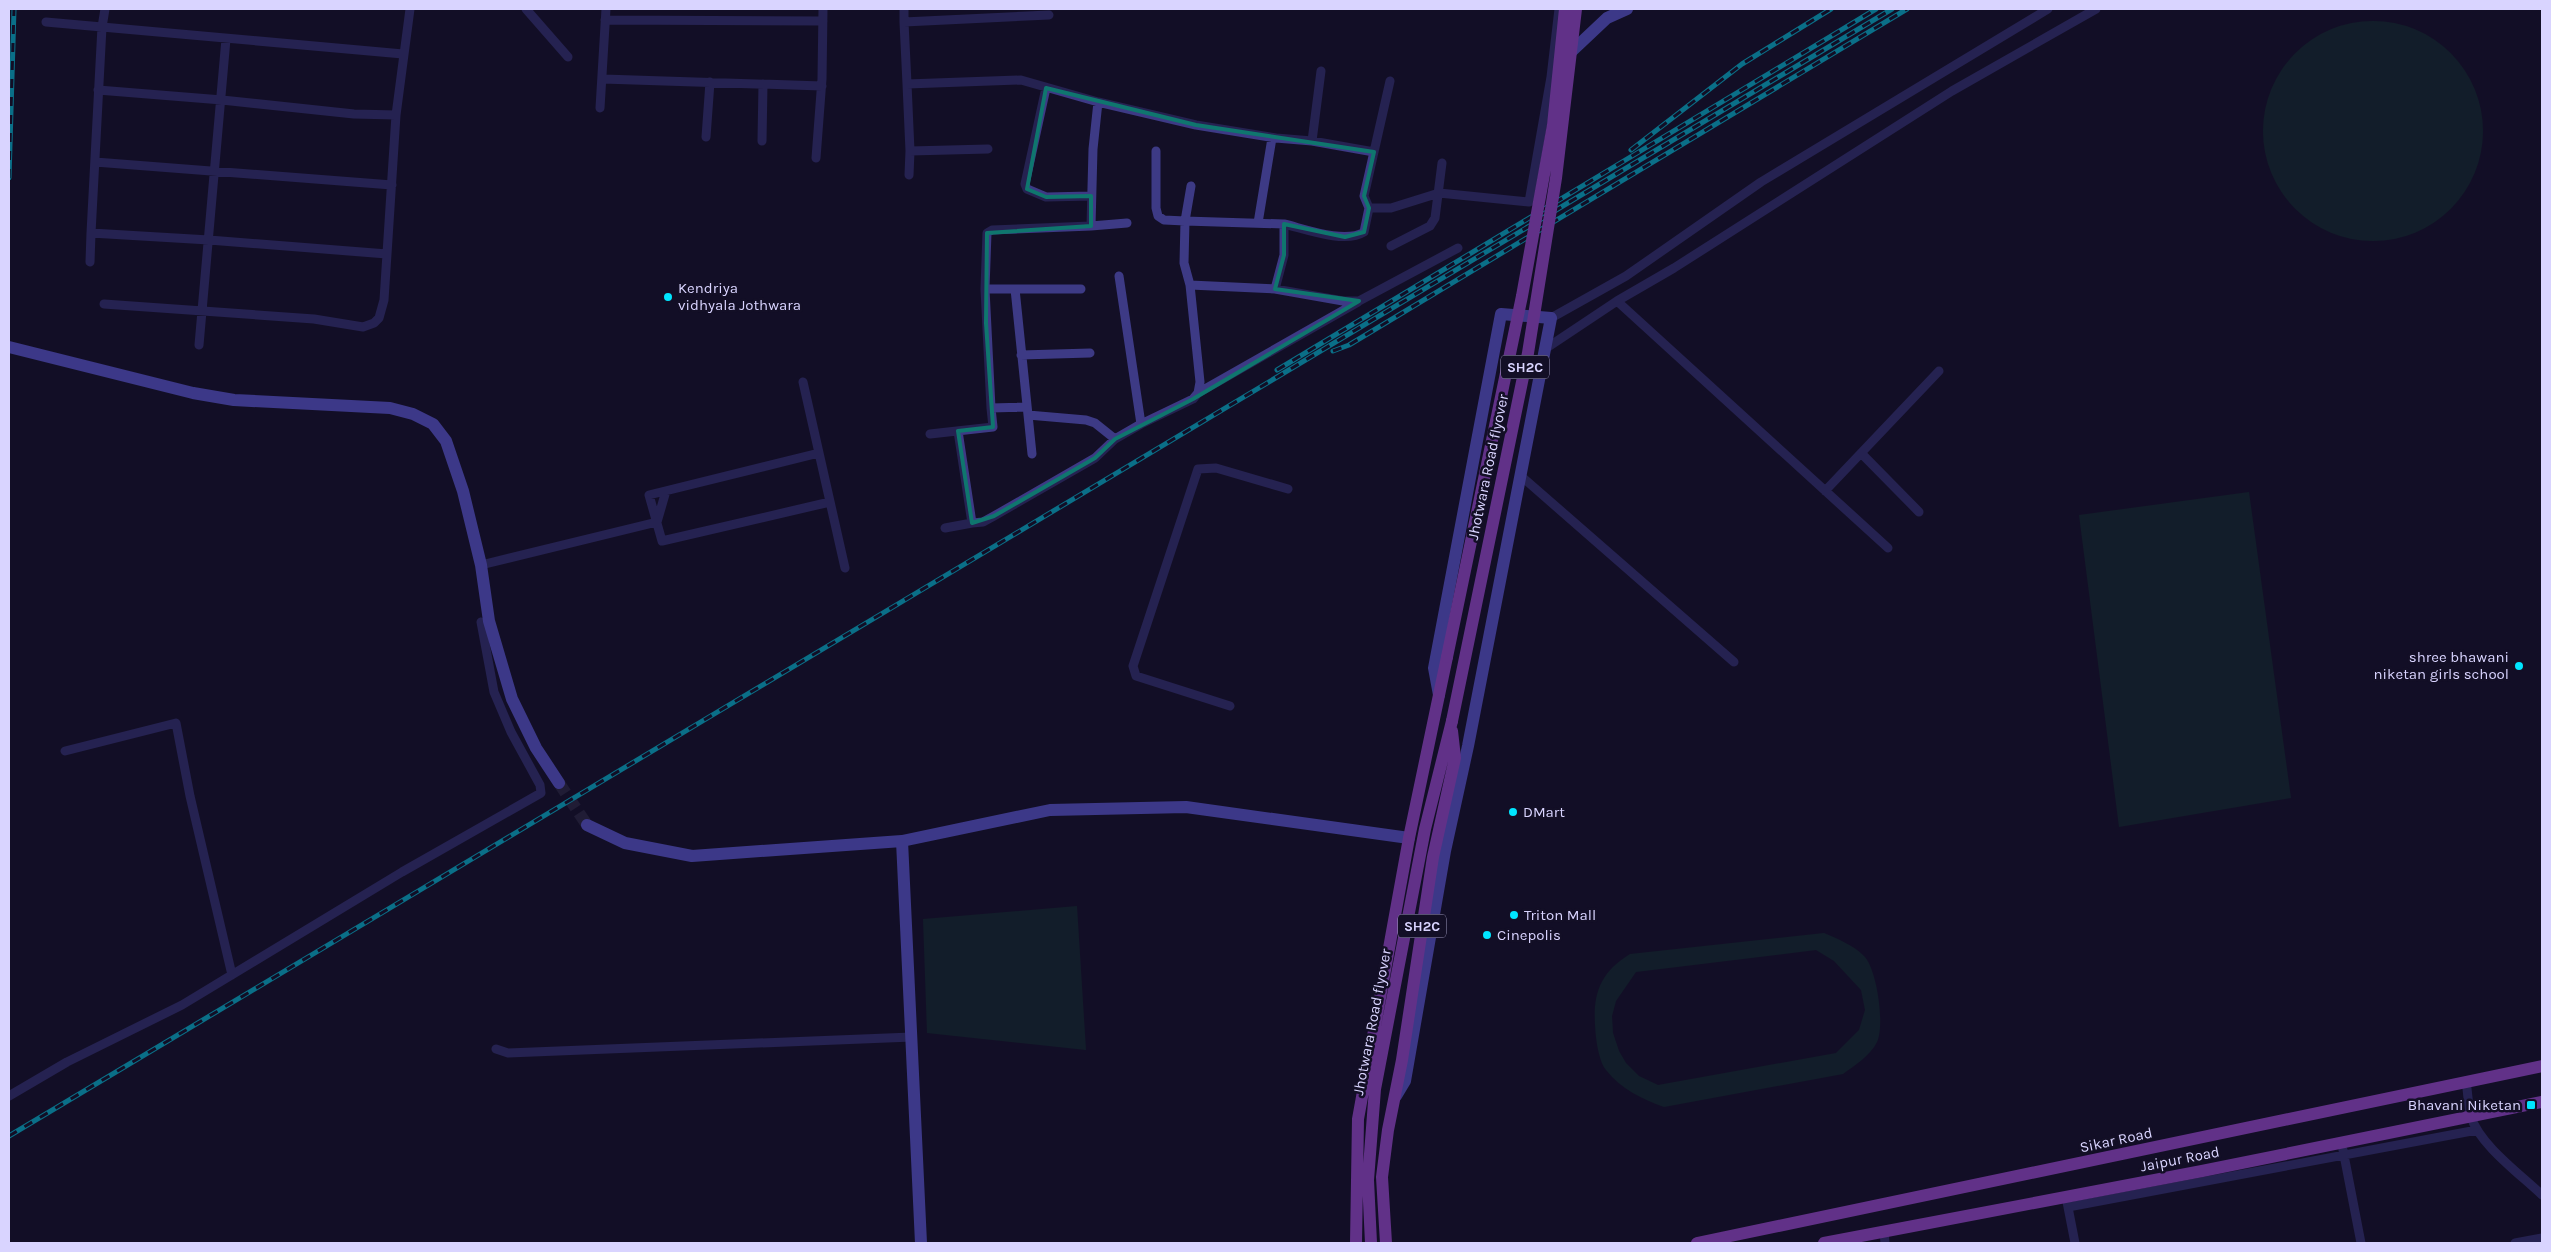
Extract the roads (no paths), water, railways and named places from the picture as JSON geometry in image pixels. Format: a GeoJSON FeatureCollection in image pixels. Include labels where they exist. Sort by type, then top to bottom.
{"type":"FeatureCollection","features":[{"type":"Feature","properties":{"kind":"main road","name":"Jhotwara Road flyover"},"geometry":{"type":"LineString","coordinates":[[1356,1243],[1358,1119],[1409,838],[1522,296],[1553,125],[1565,9]]}},
{"type":"Feature","properties":{"kind":"main road","name":"Jhotwara Road flyover"},"geometry":{"type":"LineString","coordinates":[[1371,1243],[1368,1180],[1374,1089],[1425,829],[1452,721],[1528,353],[1556,178],[1576,9]]}},
{"type":"Feature","properties":{"kind":"main road","name":"Jhotwara Road flyover"},"geometry":{"type":"LineString","coordinates":[[1395,1097],[1433,857],[1448,782],[1455,758],[1452,721]]}},
{"type":"Feature","properties":{"kind":"main road","name":"Sikar Road"},"geometry":{"type":"LineString","coordinates":[[1697,1243],[2542,1066]]}},
{"type":"Feature","properties":{"kind":"main road","name":"SH2C"},"geometry":{"type":"LineString","coordinates":[[1386,1243],[1382,1177],[1395,1097]]}},
{"type":"Feature","properties":{"kind":"main road","name":"Jaipur Road"},"geometry":{"type":"LineString","coordinates":[[1824,1243],[1884,1237],[2342,1149],[2471,1116],[2542,1102]]}},
{"type":"Feature","properties":{"kind":"street"},"geometry":{"type":"LineString","coordinates":[[90,262],[98,90],[105,9]]}},
{"type":"Feature","properties":{"kind":"street"},"geometry":{"type":"LineString","coordinates":[[104,304],[314,319],[363,327],[374,323],[379,318],[384,300],[396,116],[410,9]]}},
{"type":"Feature","properties":{"kind":"street"},"geometry":{"type":"LineString","coordinates":[[526,9],[568,57]]}},
{"type":"Feature","properties":{"kind":"street"},"geometry":{"type":"LineString","coordinates":[[600,108],[606,9]]}},
{"type":"Feature","properties":{"kind":"street"},"geometry":{"type":"LineString","coordinates":[[816,158],[822,86],[823,9]]}},
{"type":"Feature","properties":{"kind":"street"},"geometry":{"type":"LineString","coordinates":[[904,9],[910,151],[908,175]]}},
{"type":"Feature","properties":{"kind":"street"},"geometry":{"type":"LineString","coordinates":[[1369,208],[1391,208],[1438,193],[1529,202],[1551,77],[1559,9]]}},
{"type":"Feature","properties":{"kind":"street"},"geometry":{"type":"LineString","coordinates":[[1572,51],[1607,18],[1627,9]]}},
{"type":"Feature","properties":{"kind":"street"},"geometry":{"type":"LineString","coordinates":[[1439,695],[1434,668],[1501,314],[1551,318],[1626,276],[1761,182],[2048,9]]}},
{"type":"Feature","properties":{"kind":"street"},"geometry":{"type":"LineString","coordinates":[[1545,349],[1617,301],[1952,91],[2096,9]]}},
{"type":"Feature","properties":{"kind":"street"},"geometry":{"type":"LineString","coordinates":[[904,22],[1049,15]]}},
{"type":"Feature","properties":{"kind":"street"},"geometry":{"type":"LineString","coordinates":[[605,20],[823,21]]}},
{"type":"Feature","properties":{"kind":"street"},"geometry":{"type":"LineString","coordinates":[[46,22],[403,54]]}},
{"type":"Feature","properties":{"kind":"street"},"geometry":{"type":"LineString","coordinates":[[199,345],[226,39]]}},
{"type":"Feature","properties":{"kind":"street"},"geometry":{"type":"LineString","coordinates":[[1312,141],[1321,71]]}},
{"type":"Feature","properties":{"kind":"street"},"geometry":{"type":"LineString","coordinates":[[603,79],[822,86]]}},
{"type":"Feature","properties":{"kind":"street"},"geometry":{"type":"LineString","coordinates":[[907,84],[1021,80],[1098,102],[1196,125],[1272,138],[1312,141],[1374,152]]}},
{"type":"Feature","properties":{"kind":"street"},"geometry":{"type":"LineString","coordinates":[[1156,150],[1156,208],[1158,216],[1164,220],[1284,224],[1345,237],[1356,236],[1364,232],[1369,208],[1364,196],[1390,81]]}},
{"type":"Feature","properties":{"kind":"street"},"geometry":{"type":"LineString","coordinates":[[706,137],[710,82]]}},
{"type":"Feature","properties":{"kind":"street"},"geometry":{"type":"LineString","coordinates":[[762,142],[763,84]]}},
{"type":"Feature","properties":{"kind":"street"},"geometry":{"type":"LineString","coordinates":[[1046,88],[1025,184],[1027,189],[1046,197],[1091,196]]}},
{"type":"Feature","properties":{"kind":"street"},"geometry":{"type":"LineString","coordinates":[[98,90],[222,100],[354,114],[396,116]]}},
{"type":"Feature","properties":{"kind":"street"},"geometry":{"type":"LineString","coordinates":[[1090,226],[1092,149],[1098,102]]}},
{"type":"Feature","properties":{"kind":"street"},"geometry":{"type":"LineString","coordinates":[[1258,223],[1272,138]]}},
{"type":"Feature","properties":{"kind":"street"},"geometry":{"type":"LineString","coordinates":[[910,151],[988,149]]}},
{"type":"Feature","properties":{"kind":"street"},"geometry":{"type":"LineString","coordinates":[[95,162],[392,185]]}},
{"type":"Feature","properties":{"kind":"street"},"geometry":{"type":"LineString","coordinates":[[1391,246],[1430,226],[1435,218],[1442,163]]}},
{"type":"Feature","properties":{"kind":"street"},"geometry":{"type":"LineString","coordinates":[[1191,186],[1185,221],[1184,264],[1190,284],[1200,382],[1198,393]]}},
{"type":"Feature","properties":{"kind":"street"},"geometry":{"type":"LineString","coordinates":[[930,434],[993,426],[985,289],[987,233],[992,230],[1127,223]]}},
{"type":"Feature","properties":{"kind":"street"},"geometry":{"type":"LineString","coordinates":[[1275,289],[1284,255],[1284,224]]}},
{"type":"Feature","properties":{"kind":"street"},"geometry":{"type":"LineString","coordinates":[[92,233],[387,254]]}},
{"type":"Feature","properties":{"kind":"street"},"geometry":{"type":"LineString","coordinates":[[945,528],[983,522],[994,516],[1095,458],[1115,439],[1193,399],[1198,393],[1458,248]]}},
{"type":"Feature","properties":{"kind":"street"},"geometry":{"type":"LineString","coordinates":[[1119,276],[1141,424]]}},
{"type":"Feature","properties":{"kind":"street"},"geometry":{"type":"LineString","coordinates":[[1626,276],[1636,290]]}},
{"type":"Feature","properties":{"kind":"street"},"geometry":{"type":"LineString","coordinates":[[1190,284],[1275,289],[1359,302]]}},
{"type":"Feature","properties":{"kind":"street"},"geometry":{"type":"LineString","coordinates":[[985,289],[1081,289]]}},
{"type":"Feature","properties":{"kind":"street"},"geometry":{"type":"LineString","coordinates":[[1015,289],[1032,454]]}},
{"type":"Feature","properties":{"kind":"street"},"geometry":{"type":"LineString","coordinates":[[1617,301],[1888,548]]}},
{"type":"Feature","properties":{"kind":"street"},"geometry":{"type":"LineString","coordinates":[[1395,1097],[1405,1081],[1445,851],[1468,746],[1551,318]]}},
{"type":"Feature","properties":{"kind":"street"},"geometry":{"type":"LineString","coordinates":[[9,347],[194,393],[234,400],[390,408],[413,414],[433,424],[446,441],[463,491],[481,565],[489,621],[512,699],[536,748],[559,783]]}},
{"type":"Feature","properties":{"kind":"street"},"geometry":{"type":"LineString","coordinates":[[1021,355],[1090,353]]}},
{"type":"Feature","properties":{"kind":"street"},"geometry":{"type":"LineString","coordinates":[[1825,491],[1939,371]]}},
{"type":"Feature","properties":{"kind":"street"},"geometry":{"type":"LineString","coordinates":[[803,382],[845,568]]}},
{"type":"Feature","properties":{"kind":"street"},"geometry":{"type":"LineString","coordinates":[[991,408],[1027,411],[1086,420],[1095,423],[1115,439]]}},
{"type":"Feature","properties":{"kind":"street"},"geometry":{"type":"LineString","coordinates":[[958,431],[972,523]]}},
{"type":"Feature","properties":{"kind":"street"},"geometry":{"type":"LineString","coordinates":[[819,453],[649,495],[662,542],[830,502]]}},
{"type":"Feature","properties":{"kind":"street"},"geometry":{"type":"LineString","coordinates":[[1861,453],[1919,512]]}},
{"type":"Feature","properties":{"kind":"street"},"geometry":{"type":"LineString","coordinates":[[1230,706],[1136,676],[1133,666],[1198,469],[1216,468],[1288,489]]}},
{"type":"Feature","properties":{"kind":"street"},"geometry":{"type":"LineString","coordinates":[[1521,476],[1734,662]]}},
{"type":"Feature","properties":{"kind":"street"},"geometry":{"type":"LineString","coordinates":[[657,522],[666,491]]}},
{"type":"Feature","properties":{"kind":"street"},"geometry":{"type":"LineString","coordinates":[[481,565],[657,522]]}},
{"type":"Feature","properties":{"kind":"street"},"geometry":{"type":"LineString","coordinates":[[9,1096],[67,1062],[182,1005],[394,877],[541,793],[540,785],[511,732],[494,692],[481,622]]}},
{"type":"Feature","properties":{"kind":"street"},"geometry":{"type":"LineString","coordinates":[[65,751],[176,723],[190,796],[232,974]]}},
{"type":"Feature","properties":{"kind":"street"},"geometry":{"type":"LineString","coordinates":[[587,825],[625,843],[692,856],[902,840],[1050,810],[1186,807],[1409,838]]}},
{"type":"Feature","properties":{"kind":"street"},"geometry":{"type":"LineString","coordinates":[[902,840],[921,1243]]}},
{"type":"Feature","properties":{"kind":"street"},"geometry":{"type":"LineString","coordinates":[[496,1049],[508,1053],[912,1037]]}},
{"type":"Feature","properties":{"kind":"street"},"geometry":{"type":"LineString","coordinates":[[2466,1081],[2471,1116],[2477,1130],[2493,1149],[2542,1195]]}},
{"type":"Feature","properties":{"kind":"street"},"geometry":{"type":"LineString","coordinates":[[2361,1243],[2342,1149],[2477,1130]]}},
{"type":"Feature","properties":{"kind":"street"},"geometry":{"type":"LineString","coordinates":[[2067,1202],[2075,1243]]}},
{"type":"Feature","properties":{"kind":"street"},"geometry":{"type":"LineString","coordinates":[[2515,1243],[2542,1238]]}},
{"type":"Feature","properties":{"kind":"tunnel"},"geometry":{"type":"LineString","coordinates":[[559,783],[587,825]]}},
{"type":"Feature","properties":{"kind":"railway"},"geometry":{"type":"LineString","coordinates":[[9,178],[14,9]]}},
{"type":"Feature","properties":{"kind":"railway"},"geometry":{"type":"LineString","coordinates":[[1631,150],[1742,64],[1831,9]]}},
{"type":"Feature","properties":{"kind":"railway"},"geometry":{"type":"LineString","coordinates":[[1277,370],[1876,9]]}},
{"type":"Feature","properties":{"kind":"railway"},"geometry":{"type":"LineString","coordinates":[[9,1136],[1892,9]]}},
{"type":"Feature","properties":{"kind":"railway"},"geometry":{"type":"LineString","coordinates":[[1333,351],[1349,345],[1907,9]]}},
{"type":"Feature","properties":{"kind":"place","name":"Kendriya vidhyala Jothwara"},"geometry":{"type":"Point","coordinates":[668,297]}},
{"type":"Feature","properties":{"kind":"place","name":"shree bhawani niketan girls school"},"geometry":{"type":"Point","coordinates":[2519,666]}},
{"type":"Feature","properties":{"kind":"place","name":"DMart"},"geometry":{"type":"Point","coordinates":[1513,812]}},
{"type":"Feature","properties":{"kind":"place","name":"Triton Mall"},"geometry":{"type":"Point","coordinates":[1514,915]}},
{"type":"Feature","properties":{"kind":"place","name":"Cinepolis"},"geometry":{"type":"Point","coordinates":[1487,935]}},
{"type":"Feature","properties":{"kind":"place","name":"Bhavani Niketan"},"geometry":{"type":"Point","coordinates":[2531,1105]}}]}
